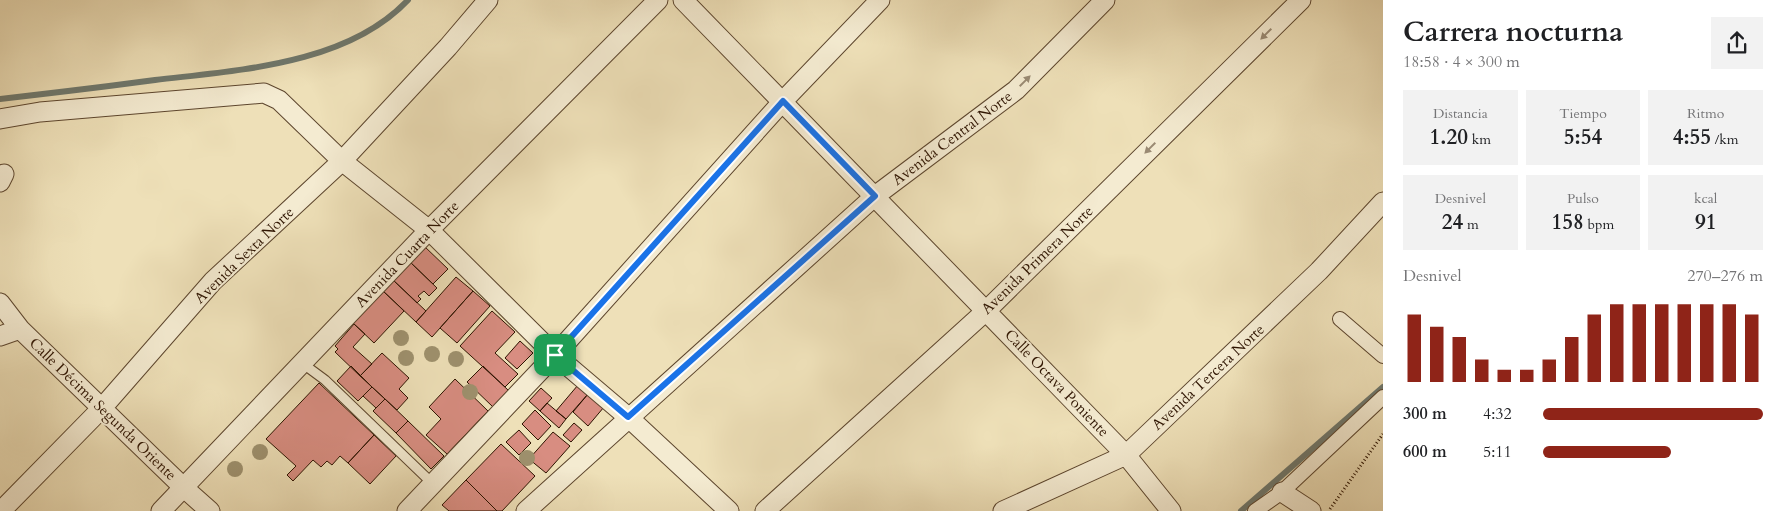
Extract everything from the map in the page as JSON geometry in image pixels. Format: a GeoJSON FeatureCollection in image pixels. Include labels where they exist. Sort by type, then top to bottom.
{"type":"FeatureCollection","features":[{"type":"Feature","properties":{"kind":"street","name":"Avenida Sexta Norte"},"geometry":{"type":"LineString","coordinates":[[1,511],[102,408],[213,281],[342,161],[448,48],[488,0]]}},
{"type":"Feature","properties":{"kind":"street","name":"Avenida Cuarta Norte"},"geometry":{"type":"LineString","coordinates":[[161,511],[429,230],[658,0]]}},
{"type":"Feature","properties":{"kind":"street","name":"Calle Octava Poniente"},"geometry":{"type":"LineString","coordinates":[[683,0],[987,310],[1126,455],[1171,511]]}},
{"type":"Feature","properties":{"kind":"street"},"geometry":{"type":"LineString","coordinates":[[407,511],[555,355],[783,101],[880,0]]}},
{"type":"Feature","properties":{"kind":"street","name":"Avenida Central Norte"},"geometry":{"type":"LineString","coordinates":[[526,511],[875,196],[1016,90],[1105,0]]}},
{"type":"Feature","properties":{"kind":"street","name":"Avenida Primera Norte"},"geometry":{"type":"LineString","coordinates":[[765,511],[987,310],[1301,0]]}},
{"type":"Feature","properties":{"kind":"street"},"geometry":{"type":"LineString","coordinates":[[0,119],[40,112],[264,93],[279,100],[342,161],[429,230],[555,355],[628,417],[729,511]]}},
{"type":"Feature","properties":{"kind":"street","name":"Avenida Tercera Norte"},"geometry":{"type":"LineString","coordinates":[[1003,511],[1126,455],[1319,272],[1383,202]]}},
{"type":"Feature","properties":{"kind":"street","name":"Calle Décima Segunda Oriente"},"geometry":{"type":"LineString","coordinates":[[0,303],[20,328],[183,488],[210,511]]}},
{"type":"Feature","properties":{"kind":"street"},"geometry":{"type":"LineString","coordinates":[[1340,319],[1382,356]]}},
{"type":"Feature","properties":{"kind":"street"},"geometry":{"type":"LineString","coordinates":[[0,336],[20,328]]}},
{"type":"Feature","properties":{"kind":"street"},"geometry":{"type":"LineString","coordinates":[[1255,511],[1282,492],[1383,397]]}},
{"type":"Feature","properties":{"kind":"street"},"geometry":{"type":"LineString","coordinates":[[1282,492],[1312,511]]}},
{"type":"Feature","properties":{"kind":"lane"},"geometry":{"type":"LineString","coordinates":[[302,363],[325,380],[433,484]]}},
{"type":"Feature","properties":{"kind":"path"},"geometry":{"type":"LineString","coordinates":[[1329,511],[1383,434]]}},
{"type":"Feature","properties":{"kind":"building"},"geometry":{"type":"Polygon","coordinates":[[[424,246],[448,269],[433,284],[409,261],[424,246]]]}},
{"type":"Feature","properties":{"kind":"building"},"geometry":{"type":"Polygon","coordinates":[[[409,261],[437,288],[429,296],[424,291],[418,296],[421,299],[417,303],[392,279],[409,261]]]}},
{"type":"Feature","properties":{"kind":"building"},"geometry":{"type":"Polygon","coordinates":[[[456,277],[473,291],[432,337],[416,322],[456,277]]]}},
{"type":"Feature","properties":{"kind":"building"},"geometry":{"type":"Polygon","coordinates":[[[392,279],[426,311],[416,322],[382,290],[392,279]]]}},
{"type":"Feature","properties":{"kind":"building"},"geometry":{"type":"Polygon","coordinates":[[[382,290],[404,311],[374,343],[352,322],[382,290]]]}},
{"type":"Feature","properties":{"kind":"building"},"geometry":{"type":"Polygon","coordinates":[[[473,291],[490,306],[457,343],[440,328],[473,291]]]}},
{"type":"Feature","properties":{"kind":"building"},"geometry":{"type":"Polygon","coordinates":[[[492,311],[515,332],[495,353],[518,374],[505,387],[460,346],[492,311]]]}},
{"type":"Feature","properties":{"kind":"building"},"geometry":{"type":"Polygon","coordinates":[[[354,324],[365,334],[353,347],[372,364],[360,376],[335,352],[338,349],[335,346],[354,324]]]}},
{"type":"Feature","properties":{"kind":"building"},"geometry":{"type":"Polygon","coordinates":[[[520,341],[533,353],[517,369],[505,358],[520,341]]]}},
{"type":"Feature","properties":{"kind":"building"},"geometry":{"type":"Polygon","coordinates":[[[382,353],[409,378],[399,389],[408,398],[397,410],[360,376],[382,353]]]}},
{"type":"Feature","properties":{"kind":"building"},"geometry":{"type":"Polygon","coordinates":[[[351,366],[372,387],[358,401],[337,381],[351,366]]]}},
{"type":"Feature","properties":{"kind":"building"},"geometry":{"type":"Polygon","coordinates":[[[483,366],[509,391],[493,407],[467,382],[483,366]]]}},
{"type":"Feature","properties":{"kind":"building"},"geometry":{"type":"Polygon","coordinates":[[[455,379],[488,411],[447,454],[426,435],[441,419],[429,407],[455,379]]]}},
{"type":"Feature","properties":{"kind":"building"},"geometry":{"type":"Polygon","coordinates":[[[319,383],[374,435],[348,463],[340,456],[332,465],[327,461],[321,467],[313,460],[293,481],[287,475],[296,466],[266,439],[319,383]]]}},
{"type":"Feature","properties":{"kind":"building"},"geometry":{"type":"Polygon","coordinates":[[[578,385],[588,394],[566,419],[556,411],[578,385]]]}},
{"type":"Feature","properties":{"kind":"building"},"geometry":{"type":"Polygon","coordinates":[[[372,387],[385,399],[376,408],[363,396],[372,387]]]}},
{"type":"Feature","properties":{"kind":"building"},"geometry":{"type":"Polygon","coordinates":[[[541,388],[552,398],[540,411],[529,401],[541,388]]]}},
{"type":"Feature","properties":{"kind":"building"},"geometry":{"type":"Polygon","coordinates":[[[588,394],[604,407],[588,426],[573,412],[588,394]]]}},
{"type":"Feature","properties":{"kind":"building"},"geometry":{"type":"Polygon","coordinates":[[[385,399],[408,421],[396,433],[373,411],[385,399]]]}},
{"type":"Feature","properties":{"kind":"building"},"geometry":{"type":"Polygon","coordinates":[[[547,403],[566,419],[559,428],[540,411],[547,403]]]}},
{"type":"Feature","properties":{"kind":"building"},"geometry":{"type":"Polygon","coordinates":[[[535,410],[551,426],[538,440],[522,424],[535,410]]]}},
{"type":"Feature","properties":{"kind":"building"},"geometry":{"type":"Polygon","coordinates":[[[408,421],[444,456],[431,469],[396,433],[408,421]]]}},
{"type":"Feature","properties":{"kind":"building"},"geometry":{"type":"Polygon","coordinates":[[[574,423],[582,430],[571,442],[563,435],[574,423]]]}},
{"type":"Feature","properties":{"kind":"building"},"geometry":{"type":"Polygon","coordinates":[[[519,430],[531,443],[519,455],[506,442],[519,430]]]}},
{"type":"Feature","properties":{"kind":"building"},"geometry":{"type":"Polygon","coordinates":[[[553,432],[570,446],[546,473],[529,459],[553,432]]]}},
{"type":"Feature","properties":{"kind":"building"},"geometry":{"type":"Polygon","coordinates":[[[374,435],[396,456],[370,484],[348,463],[374,435]]]}},
{"type":"Feature","properties":{"kind":"building"},"geometry":{"type":"Polygon","coordinates":[[[501,444],[535,476],[502,511],[497,511],[466,480],[501,444]]]}},
{"type":"Feature","properties":{"kind":"building"},"geometry":{"type":"Polygon","coordinates":[[[466,480],[497,511],[449,511],[442,505],[466,480]]]}},
{"type":"Feature","properties":{"kind":"waterway"},"geometry":{"type":"LineString","coordinates":[[0,99],[221,72],[290,61],[354,39],[383,22],[408,0]]}},
{"type":"Feature","properties":{"kind":"waterway"},"geometry":{"type":"LineString","coordinates":[[1241,511],[1383,387]]}},
{"type":"Feature","properties":{"kind":"route"},"geometry":{"type":"LineString","coordinates":[[783,101],[875,196],[628,417],[555,355],[783,101]]}}]}
